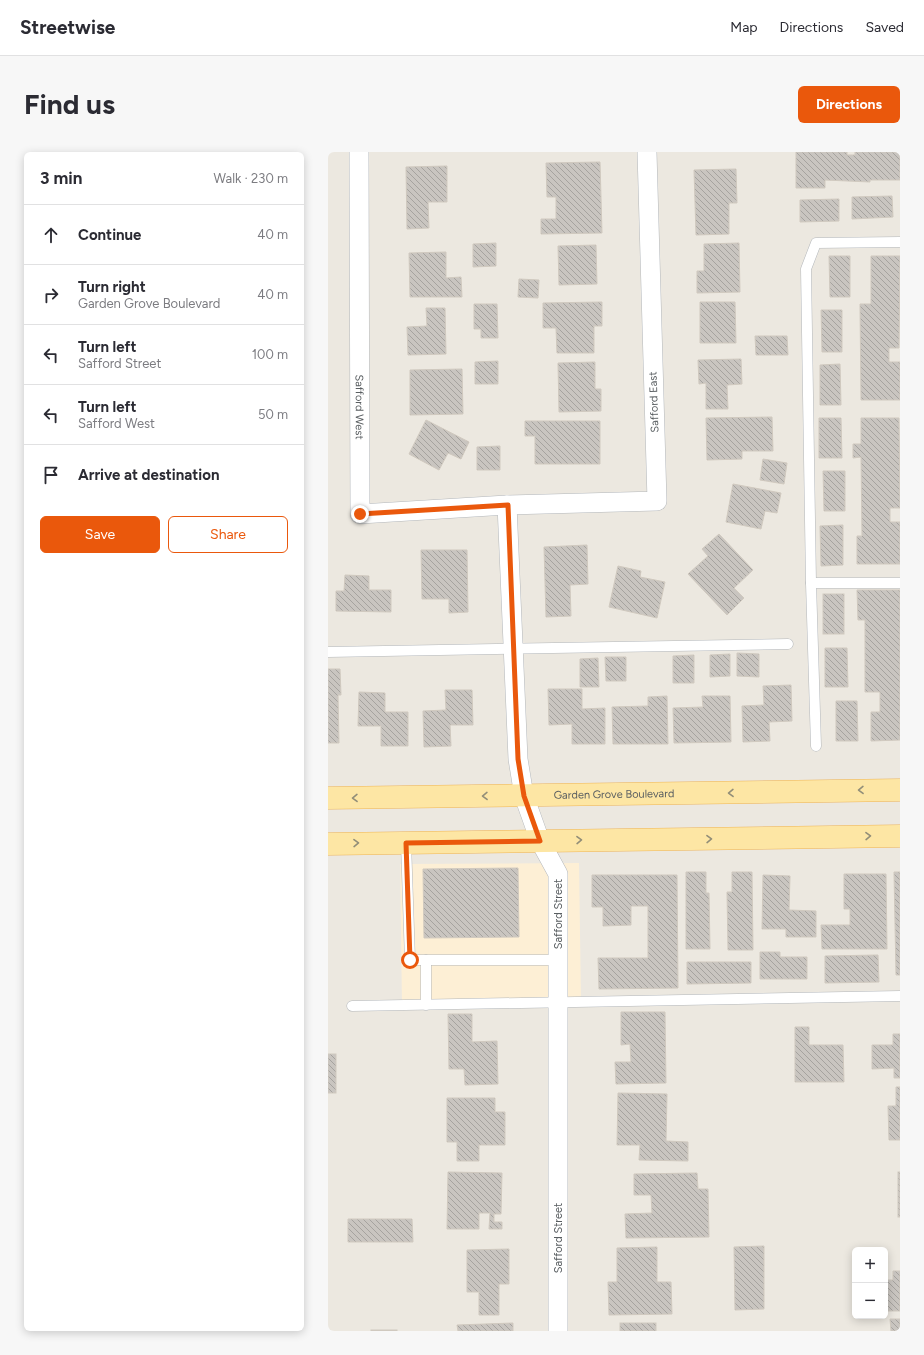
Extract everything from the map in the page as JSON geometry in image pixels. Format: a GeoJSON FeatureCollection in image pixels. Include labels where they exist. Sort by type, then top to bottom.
{"type":"FeatureCollection","features":[{"type":"Feature","properties":{"kind":"main road","name":"Garden Grove Boulevard"},"geometry":{"type":"LineString","coordinates":[[328,798],[900,790]]}},
{"type":"Feature","properties":{"kind":"main road"},"geometry":{"type":"LineString","coordinates":[[328,844],[900,836]]}},
{"type":"Feature","properties":{"kind":"street","name":"Safford West"},"geometry":{"type":"LineString","coordinates":[[359,152],[360,514],[508,505]]}},
{"type":"Feature","properties":{"kind":"street","name":"Safford East"},"geometry":{"type":"LineString","coordinates":[[508,505],[657,501],[646,152]]}},
{"type":"Feature","properties":{"kind":"street","name":"Safford Street"},"geometry":{"type":"LineString","coordinates":[[508,505],[518,759],[524,796],[540,841],[558,874],[558,1331]]}},
{"type":"Feature","properties":{"kind":"lane"},"geometry":{"type":"LineString","coordinates":[[816,746],[811,583],[806,269],[816,243],[900,242]]}},
{"type":"Feature","properties":{"kind":"lane"},"geometry":{"type":"LineString","coordinates":[[811,583],[900,583]]}},
{"type":"Feature","properties":{"kind":"lane"},"geometry":{"type":"LineString","coordinates":[[328,652],[514,650],[788,644]]}},
{"type":"Feature","properties":{"kind":"lane"},"geometry":{"type":"LineString","coordinates":[[406,843],[410,960],[558,960]]}},
{"type":"Feature","properties":{"kind":"lane"},"geometry":{"type":"LineString","coordinates":[[426,960],[426,1005]]}},
{"type":"Feature","properties":{"kind":"lane"},"geometry":{"type":"LineString","coordinates":[[352,1006],[900,996]]}},
{"type":"Feature","properties":{"kind":"shaded area"},"geometry":{"type":"Polygon","coordinates":[[[579,863],[581,1003],[402,1005],[400,864],[579,863]]]}},
{"type":"Feature","properties":{"kind":"building"},"geometry":{"type":"Polygon","coordinates":[[[796,152],[847,152],[847,155],[855,155],[855,152],[900,152],[900,180],[870,180],[870,182],[825,180],[825,188],[796,188],[796,152]]]}},
{"type":"Feature","properties":{"kind":"building"},"geometry":{"type":"Polygon","coordinates":[[[600,162],[602,233],[541,234],[541,219],[556,219],[556,197],[547,197],[546,163],[600,162]]]}},
{"type":"Feature","properties":{"kind":"building"},"geometry":{"type":"Polygon","coordinates":[[[447,166],[447,202],[428,202],[429,228],[407,229],[406,167],[447,166]]]}},
{"type":"Feature","properties":{"kind":"building"},"geometry":{"type":"Polygon","coordinates":[[[736,169],[737,203],[729,203],[729,234],[696,235],[694,170],[736,169]]]}},
{"type":"Feature","properties":{"kind":"building"},"geometry":{"type":"Polygon","coordinates":[[[892,196],[893,217],[852,219],[852,197],[892,196]]]}},
{"type":"Feature","properties":{"kind":"building"},"geometry":{"type":"Polygon","coordinates":[[[839,199],[839,221],[800,222],[800,200],[839,199]]]}},
{"type":"Feature","properties":{"kind":"building"},"geometry":{"type":"Polygon","coordinates":[[[496,243],[496,266],[473,267],[473,244],[496,243]]]}},
{"type":"Feature","properties":{"kind":"building"},"geometry":{"type":"Polygon","coordinates":[[[739,243],[740,292],[697,293],[697,271],[704,271],[704,244],[739,243]]]}},
{"type":"Feature","properties":{"kind":"building"},"geometry":{"type":"Polygon","coordinates":[[[596,245],[597,284],[559,285],[558,246],[596,245]]]}},
{"type":"Feature","properties":{"kind":"building"},"geometry":{"type":"Polygon","coordinates":[[[446,252],[446,278],[461,277],[462,297],[410,297],[409,253],[446,252]]]}},
{"type":"Feature","properties":{"kind":"building"},"geometry":{"type":"Polygon","coordinates":[[[829,256],[850,256],[850,297],[830,297],[829,256]]]}},
{"type":"Feature","properties":{"kind":"building"},"geometry":{"type":"Polygon","coordinates":[[[871,256],[900,256],[899,348],[889,348],[889,362],[900,362],[900,400],[861,400],[860,304],[871,304],[871,256]]]}},
{"type":"Feature","properties":{"kind":"building"},"geometry":{"type":"Polygon","coordinates":[[[519,279],[539,280],[538,298],[518,297],[519,279]]]}},
{"type":"Feature","properties":{"kind":"building"},"geometry":{"type":"Polygon","coordinates":[[[602,302],[602,326],[594,326],[594,353],[557,353],[556,328],[543,328],[543,303],[602,302]]]}},
{"type":"Feature","properties":{"kind":"building"},"geometry":{"type":"Polygon","coordinates":[[[700,302],[735,302],[736,343],[700,343],[700,302]]]}},
{"type":"Feature","properties":{"kind":"building"},"geometry":{"type":"Polygon","coordinates":[[[474,304],[497,304],[498,338],[481,338],[481,329],[474,329],[474,304]]]}},
{"type":"Feature","properties":{"kind":"building"},"geometry":{"type":"Polygon","coordinates":[[[426,308],[445,308],[446,354],[408,355],[407,327],[427,326],[426,308]]]}},
{"type":"Feature","properties":{"kind":"building"},"geometry":{"type":"Polygon","coordinates":[[[821,310],[842,310],[842,352],[822,352],[821,310]]]}},
{"type":"Feature","properties":{"kind":"building"},"geometry":{"type":"Polygon","coordinates":[[[755,336],[787,336],[788,355],[756,355],[755,336]]]}},
{"type":"Feature","properties":{"kind":"building"},"geometry":{"type":"Polygon","coordinates":[[[741,359],[742,384],[727,385],[728,409],[706,409],[706,383],[699,384],[698,360],[741,359]]]}},
{"type":"Feature","properties":{"kind":"building"},"geometry":{"type":"Polygon","coordinates":[[[498,361],[498,384],[475,384],[475,362],[498,361]]]}},
{"type":"Feature","properties":{"kind":"building"},"geometry":{"type":"Polygon","coordinates":[[[595,362],[595,389],[601,389],[601,411],[559,412],[558,363],[595,362]]]}},
{"type":"Feature","properties":{"kind":"building"},"geometry":{"type":"Polygon","coordinates":[[[840,364],[841,405],[820,405],[820,365],[840,364]]]}},
{"type":"Feature","properties":{"kind":"building"},"geometry":{"type":"Polygon","coordinates":[[[462,369],[463,414],[410,415],[410,370],[462,369]]]}},
{"type":"Feature","properties":{"kind":"building"},"geometry":{"type":"Polygon","coordinates":[[[772,417],[773,451],[742,451],[742,459],[707,460],[706,418],[772,417]]]}},
{"type":"Feature","properties":{"kind":"building"},"geometry":{"type":"Polygon","coordinates":[[[819,418],[841,418],[842,458],[819,458],[819,418]]]}},
{"type":"Feature","properties":{"kind":"building"},"geometry":{"type":"Polygon","coordinates":[[[861,418],[899,418],[900,508],[890,508],[890,522],[900,522],[900,564],[857,564],[857,536],[862,536],[861,457],[853,458],[853,444],[861,444],[861,418]]]}},
{"type":"Feature","properties":{"kind":"building"},"geometry":{"type":"Polygon","coordinates":[[[426,420],[469,442],[461,459],[448,453],[439,470],[409,454],[426,420]]]}},
{"type":"Feature","properties":{"kind":"building"},"geometry":{"type":"Polygon","coordinates":[[[525,421],[600,421],[600,464],[535,464],[535,436],[525,436],[525,421]]]}},
{"type":"Feature","properties":{"kind":"building"},"geometry":{"type":"Polygon","coordinates":[[[500,446],[500,470],[477,470],[477,447],[500,446]]]}},
{"type":"Feature","properties":{"kind":"building"},"geometry":{"type":"Polygon","coordinates":[[[763,459],[787,463],[784,484],[760,480],[763,459]]]}},
{"type":"Feature","properties":{"kind":"building"},"geometry":{"type":"Polygon","coordinates":[[[823,471],[845,471],[845,511],[824,511],[823,471]]]}},
{"type":"Feature","properties":{"kind":"building"},"geometry":{"type":"Polygon","coordinates":[[[733,484],[781,493],[777,513],[765,511],[761,529],[726,522],[733,484]]]}},
{"type":"Feature","properties":{"kind":"building"},"geometry":{"type":"Polygon","coordinates":[[[843,525],[843,565],[821,566],[820,526],[843,525]]]}},
{"type":"Feature","properties":{"kind":"building"},"geometry":{"type":"Polygon","coordinates":[[[719,534],[753,570],[734,588],[744,598],[727,615],[688,574],[708,556],[702,549],[719,534]]]}},
{"type":"Feature","properties":{"kind":"building"},"geometry":{"type":"Polygon","coordinates":[[[587,545],[588,584],[570,585],[571,616],[546,617],[544,547],[587,545]]]}},
{"type":"Feature","properties":{"kind":"building"},"geometry":{"type":"Polygon","coordinates":[[[421,550],[467,550],[468,612],[449,613],[449,599],[422,599],[421,550]]]}},
{"type":"Feature","properties":{"kind":"building"},"geometry":{"type":"Polygon","coordinates":[[[618,566],[641,571],[640,577],[665,582],[657,618],[609,607],[618,566]]]}},
{"type":"Feature","properties":{"kind":"building"},"geometry":{"type":"Polygon","coordinates":[[[345,575],[369,576],[369,590],[391,590],[391,612],[336,611],[336,591],[344,591],[345,575]]]}},
{"type":"Feature","properties":{"kind":"building"},"geometry":{"type":"Polygon","coordinates":[[[857,590],[900,590],[900,740],[871,741],[871,712],[880,712],[880,692],[865,692],[865,620],[858,620],[857,590]]]}},
{"type":"Feature","properties":{"kind":"building"},"geometry":{"type":"Polygon","coordinates":[[[823,594],[844,594],[844,634],[823,634],[823,594]]]}},
{"type":"Feature","properties":{"kind":"building"},"geometry":{"type":"Polygon","coordinates":[[[825,648],[847,648],[848,687],[825,687],[825,648]]]}},
{"type":"Feature","properties":{"kind":"building"},"geometry":{"type":"Polygon","coordinates":[[[737,653],[759,654],[759,677],[737,676],[737,653]]]}},
{"type":"Feature","properties":{"kind":"building"},"geometry":{"type":"Polygon","coordinates":[[[730,654],[730,676],[710,677],[710,655],[730,654]]]}},
{"type":"Feature","properties":{"kind":"building"},"geometry":{"type":"Polygon","coordinates":[[[694,655],[694,683],[673,683],[673,656],[694,655]]]}},
{"type":"Feature","properties":{"kind":"building"},"geometry":{"type":"Polygon","coordinates":[[[605,657],[626,657],[626,681],[606,681],[605,657]]]}},
{"type":"Feature","properties":{"kind":"building"},"geometry":{"type":"Polygon","coordinates":[[[598,658],[599,687],[580,687],[580,659],[598,658]]]}},
{"type":"Feature","properties":{"kind":"building"},"geometry":{"type":"Polygon","coordinates":[[[328,669],[340,669],[341,695],[338,695],[339,743],[328,743],[328,669]]]}},
{"type":"Feature","properties":{"kind":"building"},"geometry":{"type":"Polygon","coordinates":[[[791,685],[792,721],[769,722],[770,741],[743,742],[742,706],[764,705],[763,686],[791,685]]]}},
{"type":"Feature","properties":{"kind":"building"},"geometry":{"type":"Polygon","coordinates":[[[548,689],[582,689],[582,709],[605,708],[605,744],[572,744],[572,724],[549,725],[548,689]]]}},
{"type":"Feature","properties":{"kind":"building"},"geometry":{"type":"Polygon","coordinates":[[[445,690],[472,690],[473,725],[450,725],[451,746],[424,747],[423,711],[446,710],[445,690]]]}},
{"type":"Feature","properties":{"kind":"building"},"geometry":{"type":"Polygon","coordinates":[[[359,692],[385,693],[385,712],[408,712],[408,746],[381,746],[381,726],[358,726],[359,692]]]}},
{"type":"Feature","properties":{"kind":"building"},"geometry":{"type":"Polygon","coordinates":[[[667,696],[668,744],[613,744],[612,707],[648,706],[648,697],[667,696]]]}},
{"type":"Feature","properties":{"kind":"building"},"geometry":{"type":"Polygon","coordinates":[[[702,696],[730,696],[731,742],[674,743],[673,708],[703,707],[702,696]]]}},
{"type":"Feature","properties":{"kind":"building"},"geometry":{"type":"Polygon","coordinates":[[[836,701],[857,701],[858,741],[836,741],[836,701]]]}},
{"type":"Feature","properties":{"kind":"building"},"geometry":{"type":"Polygon","coordinates":[[[518,868],[519,937],[424,938],[423,869],[518,868]]]}},
{"type":"Feature","properties":{"kind":"building"},"geometry":{"type":"Polygon","coordinates":[[[686,872],[706,872],[706,893],[709,893],[710,949],[686,949],[686,872]]]}},
{"type":"Feature","properties":{"kind":"building"},"geometry":{"type":"Polygon","coordinates":[[[732,872],[752,872],[753,950],[728,950],[727,892],[732,892],[732,872]]]}},
{"type":"Feature","properties":{"kind":"building"},"geometry":{"type":"Polygon","coordinates":[[[894,872],[900,872],[900,975],[896,975],[894,872]]]}},
{"type":"Feature","properties":{"kind":"building"},"geometry":{"type":"Polygon","coordinates":[[[844,874],[886,874],[887,949],[822,949],[821,925],[850,925],[850,909],[844,909],[844,874]]]}},
{"type":"Feature","properties":{"kind":"building"},"geometry":{"type":"Polygon","coordinates":[[[592,875],[677,875],[678,988],[599,989],[598,958],[648,958],[648,906],[631,906],[631,925],[603,926],[603,907],[592,907],[592,875]]]}},
{"type":"Feature","properties":{"kind":"building"},"geometry":{"type":"Polygon","coordinates":[[[763,875],[790,876],[789,910],[816,911],[816,937],[786,937],[786,929],[762,929],[763,875]]]}},
{"type":"Feature","properties":{"kind":"building"},"geometry":{"type":"Polygon","coordinates":[[[760,952],[780,952],[780,957],[807,957],[807,979],[760,979],[760,952]]]}},
{"type":"Feature","properties":{"kind":"building"},"geometry":{"type":"Polygon","coordinates":[[[878,955],[879,982],[825,983],[825,956],[878,955]]]}},
{"type":"Feature","properties":{"kind":"building"},"geometry":{"type":"Polygon","coordinates":[[[687,962],[751,962],[751,983],[687,984],[687,962]]]}},
{"type":"Feature","properties":{"kind":"building"},"geometry":{"type":"Polygon","coordinates":[[[621,1012],[665,1012],[666,1083],[616,1084],[615,1062],[631,1062],[630,1044],[621,1045],[621,1012]]]}},
{"type":"Feature","properties":{"kind":"building"},"geometry":{"type":"Polygon","coordinates":[[[448,1014],[472,1014],[472,1042],[497,1041],[498,1084],[465,1085],[464,1069],[449,1069],[448,1014]]]}},
{"type":"Feature","properties":{"kind":"building"},"geometry":{"type":"Polygon","coordinates":[[[795,1027],[809,1027],[809,1045],[843,1045],[844,1082],[795,1082],[795,1027]]]}},
{"type":"Feature","properties":{"kind":"building"},"geometry":{"type":"Polygon","coordinates":[[[893,1034],[900,1034],[900,1078],[894,1078],[894,1068],[872,1069],[872,1045],[893,1045],[893,1034]]]}},
{"type":"Feature","properties":{"kind":"building"},"geometry":{"type":"Polygon","coordinates":[[[328,1054],[336,1054],[336,1093],[328,1093],[328,1054]]]}},
{"type":"Feature","properties":{"kind":"building"},"geometry":{"type":"Polygon","coordinates":[[[896,1087],[900,1087],[900,1140],[889,1140],[888,1106],[896,1106],[896,1087]]]}},
{"type":"Feature","properties":{"kind":"building"},"geometry":{"type":"Polygon","coordinates":[[[618,1093],[667,1094],[666,1141],[688,1142],[688,1161],[639,1160],[640,1145],[617,1145],[618,1093]]]}},
{"type":"Feature","properties":{"kind":"building"},"geometry":{"type":"Polygon","coordinates":[[[447,1098],[495,1098],[495,1112],[505,1112],[505,1145],[479,1145],[479,1161],[457,1161],[457,1142],[447,1142],[447,1098]]]}},
{"type":"Feature","properties":{"kind":"building"},"geometry":{"type":"Polygon","coordinates":[[[448,1172],[502,1173],[501,1214],[494,1214],[494,1222],[502,1222],[502,1229],[489,1229],[490,1213],[479,1213],[479,1229],[447,1229],[448,1172]]]}},
{"type":"Feature","properties":{"kind":"building"},"geometry":{"type":"Polygon","coordinates":[[[898,1172],[900,1172],[900,1217],[898,1217],[898,1172]]]}},
{"type":"Feature","properties":{"kind":"building"},"geometry":{"type":"Polygon","coordinates":[[[697,1173],[698,1189],[708,1189],[709,1237],[626,1238],[625,1214],[652,1213],[651,1195],[634,1195],[634,1174],[697,1173]]]}},
{"type":"Feature","properties":{"kind":"building"},"geometry":{"type":"Polygon","coordinates":[[[348,1219],[412,1219],[413,1242],[348,1242],[348,1219]]]}},
{"type":"Feature","properties":{"kind":"building"},"geometry":{"type":"Polygon","coordinates":[[[764,1246],[764,1309],[735,1310],[734,1247],[764,1246]]]}},
{"type":"Feature","properties":{"kind":"building"},"geometry":{"type":"Polygon","coordinates":[[[657,1247],[657,1282],[671,1282],[672,1314],[609,1315],[608,1282],[617,1282],[617,1248],[657,1247]]]}},
{"type":"Feature","properties":{"kind":"building"},"geometry":{"type":"Polygon","coordinates":[[[509,1249],[509,1284],[499,1284],[499,1315],[479,1315],[479,1292],[467,1292],[467,1250],[509,1249]]]}},
{"type":"Feature","properties":{"kind":"building"},"geometry":{"type":"Polygon","coordinates":[[[893,1271],[900,1271],[900,1311],[888,1311],[888,1280],[893,1280],[893,1271]]]}},
{"type":"Feature","properties":{"kind":"building"},"geometry":{"type":"Polygon","coordinates":[[[890,1319],[900,1319],[900,1331],[891,1331],[890,1319]]]}},
{"type":"Feature","properties":{"kind":"building"},"geometry":{"type":"Polygon","coordinates":[[[513,1323],[513,1331],[458,1331],[457,1325],[513,1323]]]}},
{"type":"Feature","properties":{"kind":"building"},"geometry":{"type":"Polygon","coordinates":[[[620,1323],[656,1323],[656,1331],[620,1331],[620,1323]]]}},
{"type":"Feature","properties":{"kind":"building"},"geometry":{"type":"Polygon","coordinates":[[[397,1330],[397,1331],[371,1331],[397,1330]]]}},
{"type":"Feature","properties":{"kind":"route"},"geometry":{"type":"LineString","coordinates":[[360,514],[508,505],[518,759],[524,796],[540,841],[406,843],[410,960]]}}]}
